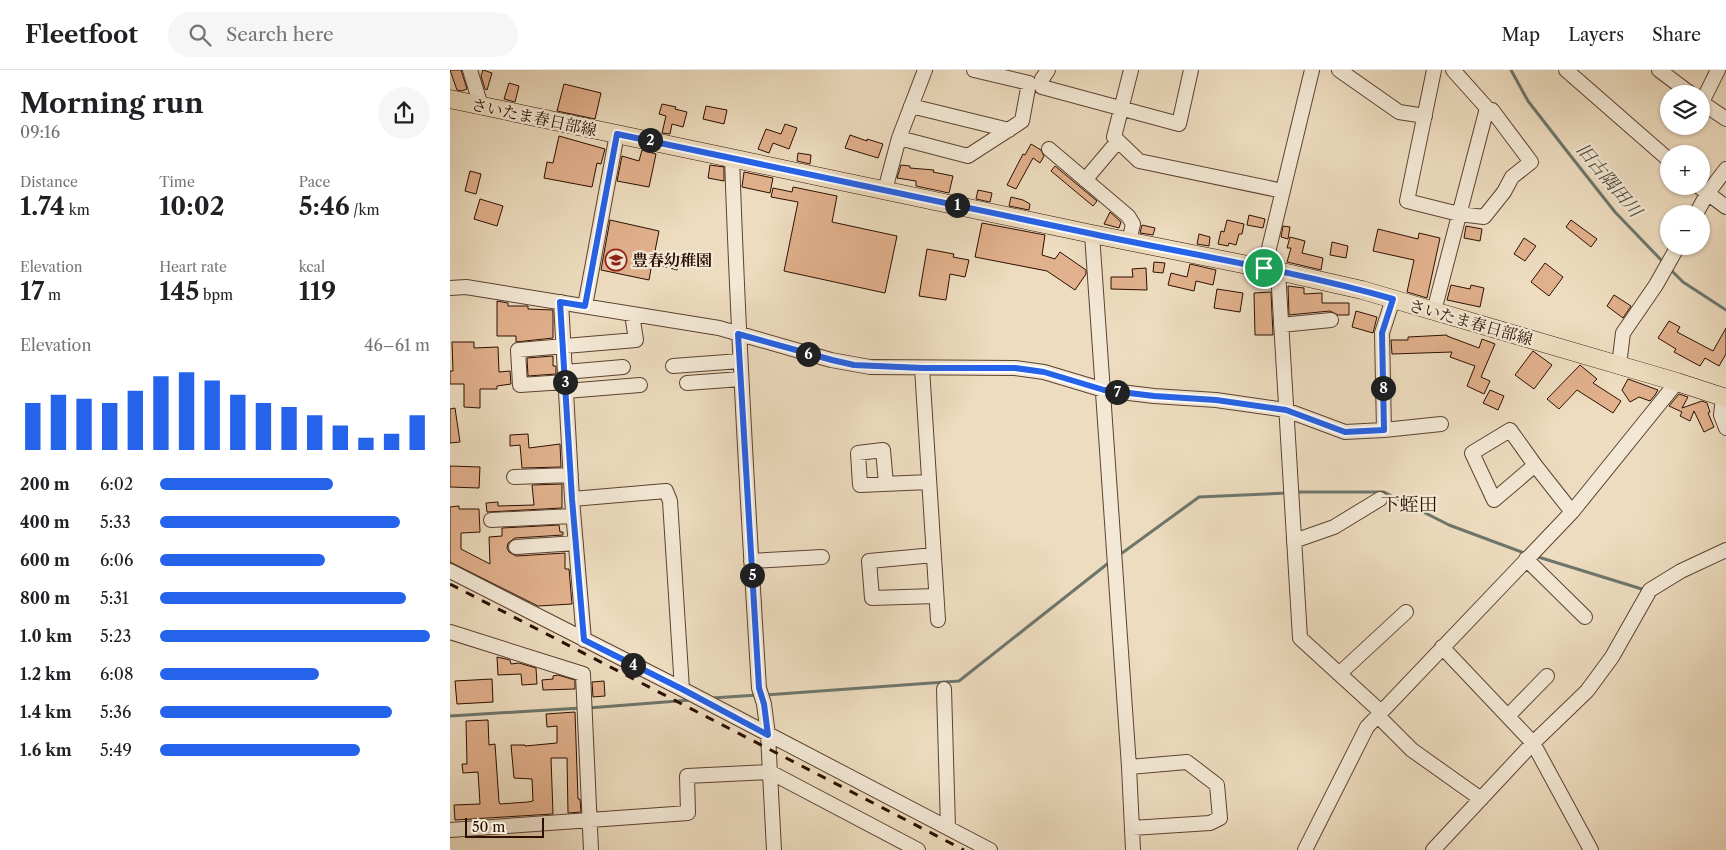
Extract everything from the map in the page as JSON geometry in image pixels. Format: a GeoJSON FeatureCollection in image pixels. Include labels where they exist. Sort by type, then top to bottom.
{"type":"FeatureCollection","features":[{"type":"Feature","properties":{"kind":"main road","name":"さいたま春日部線"},"geometry":{"type":"LineString","coordinates":[[450,99],[1362,290],[1725,398]]}},
{"type":"Feature","properties":{"kind":"street"},"geometry":{"type":"LineString","coordinates":[[470,70],[481,106]]}},
{"type":"Feature","properties":{"kind":"street"},"geometry":{"type":"LineString","coordinates":[[885,190],[899,138],[925,70]]}},
{"type":"Feature","properties":{"kind":"street"},"geometry":{"type":"LineString","coordinates":[[899,138],[968,156],[1022,121],[1029,83],[974,70]]}},
{"type":"Feature","properties":{"kind":"street"},"geometry":{"type":"LineString","coordinates":[[1048,70],[1042,79],[1042,87],[1179,124],[1191,70]]}},
{"type":"Feature","properties":{"kind":"street"},"geometry":{"type":"LineString","coordinates":[[1130,70],[1114,137],[1139,160],[1283,191]]}},
{"type":"Feature","properties":{"kind":"street"},"geometry":{"type":"LineString","coordinates":[[1312,70],[1283,191],[1271,270],[1282,325],[1300,638],[1339,674],[1412,750],[1481,798]]}},
{"type":"Feature","properties":{"kind":"street"},"geometry":{"type":"LineString","coordinates":[[1339,70],[1399,112],[1425,116]]}},
{"type":"Feature","properties":{"kind":"street"},"geometry":{"type":"LineString","coordinates":[[1434,70],[1407,201],[1459,214],[1484,217],[1504,192],[1512,177],[1531,162],[1492,110],[1486,112]]}},
{"type":"Feature","properties":{"kind":"street"},"geometry":{"type":"LineString","coordinates":[[1434,311],[1487,108],[1453,70]]}},
{"type":"Feature","properties":{"kind":"street"},"geometry":{"type":"LineString","coordinates":[[1566,70],[1660,152]]}},
{"type":"Feature","properties":{"kind":"street"},"geometry":{"type":"LineString","coordinates":[[1659,70],[1679,85]]}},
{"type":"Feature","properties":{"kind":"street"},"geometry":{"type":"LineString","coordinates":[[1710,86],[1718,70]]}},
{"type":"Feature","properties":{"kind":"street"},"geometry":{"type":"LineString","coordinates":[[910,106],[1009,130]]}},
{"type":"Feature","properties":{"kind":"street"},"geometry":{"type":"LineString","coordinates":[[1710,108],[1726,119]]}},
{"type":"Feature","properties":{"kind":"street"},"geometry":{"type":"LineString","coordinates":[[585,306],[617,134]]}},
{"type":"Feature","properties":{"kind":"street"},"geometry":{"type":"LineString","coordinates":[[1085,180],[1118,141]]}},
{"type":"Feature","properties":{"kind":"street"},"geometry":{"type":"LineString","coordinates":[[1049,149],[1128,216],[1133,224],[1129,242]]}},
{"type":"Feature","properties":{"kind":"street"},"geometry":{"type":"LineString","coordinates":[[732,157],[738,334],[751,561],[759,688],[764,704],[768,735],[774,850]]}},
{"type":"Feature","properties":{"kind":"street"},"geometry":{"type":"LineString","coordinates":[[1710,184],[1726,169]]}},
{"type":"Feature","properties":{"kind":"street"},"geometry":{"type":"LineString","coordinates":[[1710,195],[1726,207]]}},
{"type":"Feature","properties":{"kind":"street"},"geometry":{"type":"LineString","coordinates":[[1092,234],[1104,390],[1133,850]]}},
{"type":"Feature","properties":{"kind":"street"},"geometry":{"type":"LineString","coordinates":[[1619,365],[1623,333],[1673,255]]}},
{"type":"Feature","properties":{"kind":"street"},"geometry":{"type":"LineString","coordinates":[[450,288],[466,287],[719,328],[854,365],[922,368],[1015,368],[1044,372],[1104,390],[1154,396],[1216,400],[1286,410],[1345,432],[1441,424]]}},
{"type":"Feature","properties":{"kind":"street"},"geometry":{"type":"LineString","coordinates":[[1384,430],[1382,333],[1393,299]]}},
{"type":"Feature","properties":{"kind":"street"},"geometry":{"type":"LineString","coordinates":[[560,302],[573,516],[584,640]]}},
{"type":"Feature","properties":{"kind":"street"},"geometry":{"type":"LineString","coordinates":[[632,314],[636,340],[518,350],[520,385],[565,382],[640,385]]}},
{"type":"Feature","properties":{"kind":"street"},"geometry":{"type":"LineString","coordinates":[[1282,325],[1331,320]]}},
{"type":"Feature","properties":{"kind":"street"},"geometry":{"type":"LineString","coordinates":[[674,366],[740,361]]}},
{"type":"Feature","properties":{"kind":"street"},"geometry":{"type":"LineString","coordinates":[[565,382],[624,367]]}},
{"type":"Feature","properties":{"kind":"street"},"geometry":{"type":"LineString","coordinates":[[922,368],[938,620]]}},
{"type":"Feature","properties":{"kind":"street"},"geometry":{"type":"LineString","coordinates":[[687,383],[741,379]]}},
{"type":"Feature","properties":{"kind":"street"},"geometry":{"type":"LineString","coordinates":[[1305,850],[1367,727],[1572,512],[1676,382]]}},
{"type":"Feature","properties":{"kind":"street"},"geometry":{"type":"LineString","coordinates":[[1725,398],[1721,415],[1726,428]]}},
{"type":"Feature","properties":{"kind":"street"},"geometry":{"type":"LineString","coordinates":[[1535,465],[1494,500],[1472,453],[1510,430],[1572,512]]}},
{"type":"Feature","properties":{"kind":"street"},"geometry":{"type":"LineString","coordinates":[[514,477],[571,475]]}},
{"type":"Feature","properties":{"kind":"street"},"geometry":{"type":"LineString","coordinates":[[886,484],[929,482]]}},
{"type":"Feature","properties":{"kind":"street"},"geometry":{"type":"LineString","coordinates":[[572,499],[666,491],[670,501],[682,689]]}},
{"type":"Feature","properties":{"kind":"street"},"geometry":{"type":"LineString","coordinates":[[1294,541],[1334,527],[1380,499]]}},
{"type":"Feature","properties":{"kind":"street"},"geometry":{"type":"LineString","coordinates":[[491,520],[573,516]]}},
{"type":"Feature","properties":{"kind":"street"},"geometry":{"type":"LineString","coordinates":[[516,547],[576,543]]}},
{"type":"Feature","properties":{"kind":"street"},"geometry":{"type":"LineString","coordinates":[[1433,850],[1533,743],[1587,692],[1612,657],[1650,590],[1681,571],[1726,550]]}},
{"type":"Feature","properties":{"kind":"street"},"geometry":{"type":"LineString","coordinates":[[934,555],[869,560],[872,598],[936,596]]}},
{"type":"Feature","properties":{"kind":"street"},"geometry":{"type":"LineString","coordinates":[[751,561],[822,557]]}},
{"type":"Feature","properties":{"kind":"street"},"geometry":{"type":"LineString","coordinates":[[1526,559],[1585,617]]}},
{"type":"Feature","properties":{"kind":"street"},"geometry":{"type":"LineString","coordinates":[[450,571],[682,689],[990,850]]}},
{"type":"Feature","properties":{"kind":"street"},"geometry":{"type":"LineString","coordinates":[[1339,674],[1406,612]]}},
{"type":"Feature","properties":{"kind":"street"},"geometry":{"type":"LineString","coordinates":[[450,632],[583,674],[591,850]]}},
{"type":"Feature","properties":{"kind":"street"},"geometry":{"type":"LineString","coordinates":[[1442,647],[1533,743],[1590,850]]}},
{"type":"Feature","properties":{"kind":"street"},"geometry":{"type":"LineString","coordinates":[[1508,716],[1547,676]]}},
{"type":"Feature","properties":{"kind":"street"},"geometry":{"type":"LineString","coordinates":[[944,689],[948,828]]}},
{"type":"Feature","properties":{"kind":"street"},"geometry":{"type":"LineString","coordinates":[[1129,767],[1187,762],[1217,785],[1220,818],[1210,823],[1132,828]]}},
{"type":"Feature","properties":{"kind":"street"},"geometry":{"type":"LineString","coordinates":[[450,830],[589,822],[688,813],[687,776],[770,772],[918,850]]}},
{"type":"Feature","properties":{"kind":"building"},"geometry":{"type":"Polygon","coordinates":[[[450,70],[461,70],[467,89],[457,90],[450,70]]]}},
{"type":"Feature","properties":{"kind":"building"},"geometry":{"type":"Polygon","coordinates":[[[483,70],[492,73],[487,90],[481,76],[483,70]]]}},
{"type":"Feature","properties":{"kind":"building"},"geometry":{"type":"Polygon","coordinates":[[[509,83],[519,86],[515,102],[504,99],[509,83]]]}},
{"type":"Feature","properties":{"kind":"building"},"geometry":{"type":"Polygon","coordinates":[[[564,84],[601,93],[595,119],[557,111],[564,84]]]}},
{"type":"Feature","properties":{"kind":"building"},"geometry":{"type":"Polygon","coordinates":[[[662,104],[687,112],[683,127],[672,124],[670,134],[662,133],[666,116],[659,114],[662,104]]]}},
{"type":"Feature","properties":{"kind":"building"},"geometry":{"type":"Polygon","coordinates":[[[706,106],[727,110],[724,124],[703,119],[706,106]]]}},
{"type":"Feature","properties":{"kind":"building"},"geometry":{"type":"Polygon","coordinates":[[[785,124],[797,128],[789,149],[773,143],[769,153],[758,149],[766,129],[781,134],[785,124]]]}},
{"type":"Feature","properties":{"kind":"building"},"geometry":{"type":"Polygon","coordinates":[[[850,135],[883,144],[878,158],[845,148],[850,135]]]}},
{"type":"Feature","properties":{"kind":"building"},"geometry":{"type":"Polygon","coordinates":[[[559,136],[605,149],[601,164],[597,163],[592,187],[544,178],[547,162],[553,163],[559,136]]]}},
{"type":"Feature","properties":{"kind":"building"},"geometry":{"type":"Polygon","coordinates":[[[1031,144],[1041,150],[1044,156],[1040,163],[1033,158],[1016,189],[1007,185],[1023,154],[1025,155],[1031,144]]]}},
{"type":"Feature","properties":{"kind":"building"},"geometry":{"type":"Polygon","coordinates":[[[642,150],[656,154],[649,187],[617,181],[622,156],[639,161],[642,150]]]}},
{"type":"Feature","properties":{"kind":"building"},"geometry":{"type":"Polygon","coordinates":[[[798,153],[811,155],[810,164],[797,161],[798,153]]]}},
{"type":"Feature","properties":{"kind":"building"},"geometry":{"type":"Polygon","coordinates":[[[710,165],[724,167],[724,181],[708,178],[710,165]]]}},
{"type":"Feature","properties":{"kind":"building"},"geometry":{"type":"Polygon","coordinates":[[[901,165],[910,166],[910,168],[934,170],[933,172],[953,176],[949,193],[916,186],[916,181],[897,178],[901,165]]]}},
{"type":"Feature","properties":{"kind":"building"},"geometry":{"type":"Polygon","coordinates":[[[1055,166],[1097,201],[1093,206],[1051,171],[1055,166]]]}},
{"type":"Feature","properties":{"kind":"building"},"geometry":{"type":"Polygon","coordinates":[[[470,171],[481,174],[476,194],[465,191],[470,171]]]}},
{"type":"Feature","properties":{"kind":"building"},"geometry":{"type":"Polygon","coordinates":[[[744,172],[773,178],[770,193],[742,187],[744,172]]]}},
{"type":"Feature","properties":{"kind":"building"},"geometry":{"type":"Polygon","coordinates":[[[793,187],[837,196],[832,222],[897,236],[885,293],[784,271],[798,202],[771,197],[773,188],[792,192],[793,187]]]}},
{"type":"Feature","properties":{"kind":"building"},"geometry":{"type":"Polygon","coordinates":[[[978,190],[992,193],[990,202],[976,199],[978,190]]]}},
{"type":"Feature","properties":{"kind":"building"},"geometry":{"type":"Polygon","coordinates":[[[1011,197],[1030,204],[1029,210],[1009,206],[1011,197]]]}},
{"type":"Feature","properties":{"kind":"building"},"geometry":{"type":"Polygon","coordinates":[[[480,199],[503,206],[497,226],[474,219],[480,199]]]}},
{"type":"Feature","properties":{"kind":"building"},"geometry":{"type":"Polygon","coordinates":[[[1110,212],[1121,222],[1119,228],[1104,224],[1110,212]]]}},
{"type":"Feature","properties":{"kind":"building"},"geometry":{"type":"Polygon","coordinates":[[[1249,215],[1265,219],[1263,228],[1247,225],[1249,215]]]}},
{"type":"Feature","properties":{"kind":"building"},"geometry":{"type":"Polygon","coordinates":[[[610,220],[659,231],[655,251],[680,258],[677,270],[652,263],[649,280],[601,270],[610,220]]]}},
{"type":"Feature","properties":{"kind":"building"},"geometry":{"type":"Polygon","coordinates":[[[1227,220],[1244,224],[1242,234],[1239,234],[1236,245],[1229,243],[1228,246],[1218,244],[1221,231],[1224,232],[1227,220]]]}},
{"type":"Feature","properties":{"kind":"building"},"geometry":{"type":"Polygon","coordinates":[[[1571,220],[1597,239],[1591,247],[1566,227],[1571,220]]]}},
{"type":"Feature","properties":{"kind":"building"},"geometry":{"type":"Polygon","coordinates":[[[982,223],[1045,235],[1042,255],[1055,259],[1060,252],[1086,270],[1086,274],[1075,290],[1047,271],[975,257],[982,223]]]}},
{"type":"Feature","properties":{"kind":"building"},"geometry":{"type":"Polygon","coordinates":[[[1142,225],[1155,228],[1153,235],[1140,233],[1142,225]]]}},
{"type":"Feature","properties":{"kind":"building"},"geometry":{"type":"Polygon","coordinates":[[[1283,226],[1290,227],[1288,239],[1281,237],[1283,226]]]}},
{"type":"Feature","properties":{"kind":"building"},"geometry":{"type":"Polygon","coordinates":[[[1466,226],[1482,229],[1480,241],[1464,238],[1466,226]]]}},
{"type":"Feature","properties":{"kind":"building"},"geometry":{"type":"Polygon","coordinates":[[[1378,229],[1418,239],[1419,233],[1440,238],[1427,298],[1407,292],[1414,260],[1373,251],[1378,229]]]}},
{"type":"Feature","properties":{"kind":"building"},"geometry":{"type":"Polygon","coordinates":[[[1199,234],[1210,237],[1209,246],[1197,244],[1199,234]]]}},
{"type":"Feature","properties":{"kind":"building"},"geometry":{"type":"Polygon","coordinates":[[[1290,237],[1305,241],[1302,253],[1323,258],[1321,270],[1287,262],[1291,248],[1287,248],[1290,237]]]}},
{"type":"Feature","properties":{"kind":"building"},"geometry":{"type":"Polygon","coordinates":[[[1524,238],[1536,246],[1525,261],[1514,254],[1524,238]]]}},
{"type":"Feature","properties":{"kind":"building"},"geometry":{"type":"Polygon","coordinates":[[[1332,242],[1348,246],[1346,258],[1330,255],[1332,242]]]}},
{"type":"Feature","properties":{"kind":"building"},"geometry":{"type":"Polygon","coordinates":[[[927,249],[954,254],[953,257],[969,260],[965,277],[950,274],[946,300],[919,296],[927,249]]]}},
{"type":"Feature","properties":{"kind":"building"},"geometry":{"type":"Polygon","coordinates":[[[1154,262],[1165,263],[1163,273],[1153,272],[1154,262]]]}},
{"type":"Feature","properties":{"kind":"building"},"geometry":{"type":"Polygon","coordinates":[[[1545,263],[1563,277],[1549,296],[1531,282],[1545,263]]]}},
{"type":"Feature","properties":{"kind":"building"},"geometry":{"type":"Polygon","coordinates":[[[1190,264],[1216,270],[1213,285],[1196,281],[1194,291],[1168,285],[1171,273],[1187,277],[1190,264]]]}},
{"type":"Feature","properties":{"kind":"building"},"geometry":{"type":"Polygon","coordinates":[[[1146,268],[1147,290],[1111,289],[1111,277],[1133,277],[1132,269],[1146,268]]]}},
{"type":"Feature","properties":{"kind":"building"},"geometry":{"type":"Polygon","coordinates":[[[1451,285],[1470,289],[1471,285],[1484,288],[1480,307],[1447,300],[1451,285]]]}},
{"type":"Feature","properties":{"kind":"building"},"geometry":{"type":"Polygon","coordinates":[[[1288,286],[1304,288],[1304,294],[1322,293],[1322,303],[1349,303],[1349,315],[1338,315],[1330,311],[1289,315],[1288,286]]]}},
{"type":"Feature","properties":{"kind":"building"},"geometry":{"type":"Polygon","coordinates":[[[1217,289],[1243,293],[1240,312],[1214,308],[1217,289]]]}},
{"type":"Feature","properties":{"kind":"building"},"geometry":{"type":"Polygon","coordinates":[[[1271,292],[1273,335],[1255,335],[1254,293],[1271,292]]]}},
{"type":"Feature","properties":{"kind":"building"},"geometry":{"type":"Polygon","coordinates":[[[1614,295],[1631,306],[1623,318],[1607,306],[1614,295]]]}},
{"type":"Feature","properties":{"kind":"building"},"geometry":{"type":"Polygon","coordinates":[[[497,301],[508,303],[508,306],[528,306],[528,309],[553,310],[553,338],[516,342],[516,336],[497,336],[497,301]]]}},
{"type":"Feature","properties":{"kind":"building"},"geometry":{"type":"Polygon","coordinates":[[[1356,311],[1377,317],[1373,333],[1352,327],[1356,311]]]}},
{"type":"Feature","properties":{"kind":"building"},"geometry":{"type":"Polygon","coordinates":[[[1669,321],[1680,327],[1677,332],[1713,351],[1726,328],[1726,354],[1719,366],[1705,358],[1700,366],[1674,352],[1676,349],[1658,338],[1669,321]]]}},
{"type":"Feature","properties":{"kind":"building"},"geometry":{"type":"Polygon","coordinates":[[[1447,335],[1479,348],[1482,339],[1495,344],[1481,377],[1490,381],[1484,394],[1467,386],[1475,366],[1450,357],[1452,352],[1392,354],[1391,340],[1408,340],[1408,337],[1447,335]]]}},
{"type":"Feature","properties":{"kind":"building"},"geometry":{"type":"Polygon","coordinates":[[[452,342],[474,342],[474,348],[498,347],[499,372],[510,371],[511,384],[497,386],[497,389],[480,389],[480,408],[464,407],[464,384],[450,384],[450,371],[453,371],[452,342]]]}},
{"type":"Feature","properties":{"kind":"building"},"geometry":{"type":"Polygon","coordinates":[[[1533,351],[1552,365],[1534,389],[1515,375],[1533,351]]]}},
{"type":"Feature","properties":{"kind":"building"},"geometry":{"type":"Polygon","coordinates":[[[553,356],[553,366],[556,366],[556,374],[528,376],[527,358],[553,356]]]}},
{"type":"Feature","properties":{"kind":"building"},"geometry":{"type":"Polygon","coordinates":[[[1580,365],[1597,379],[1593,383],[1621,401],[1613,413],[1577,390],[1559,409],[1547,399],[1580,365]]]}},
{"type":"Feature","properties":{"kind":"building"},"geometry":{"type":"Polygon","coordinates":[[[1628,379],[1658,390],[1650,401],[1639,397],[1630,402],[1622,390],[1628,379]]]}},
{"type":"Feature","properties":{"kind":"building"},"geometry":{"type":"Polygon","coordinates":[[[1490,390],[1504,396],[1498,410],[1483,403],[1490,390]]]}},
{"type":"Feature","properties":{"kind":"building"},"geometry":{"type":"Polygon","coordinates":[[[1679,394],[1688,397],[1682,408],[1702,401],[1707,403],[1710,412],[1708,413],[1714,427],[1704,432],[1694,411],[1690,421],[1680,416],[1682,412],[1669,406],[1679,394]]]}},
{"type":"Feature","properties":{"kind":"building"},"geometry":{"type":"Polygon","coordinates":[[[455,408],[460,442],[450,443],[450,409],[455,408]]]}},
{"type":"Feature","properties":{"kind":"building"},"geometry":{"type":"Polygon","coordinates":[[[528,434],[529,448],[560,444],[561,467],[522,468],[520,445],[510,446],[510,435],[528,434]]]}},
{"type":"Feature","properties":{"kind":"building"},"geometry":{"type":"Polygon","coordinates":[[[450,466],[480,467],[479,488],[450,487],[450,466]]]}},
{"type":"Feature","properties":{"kind":"building"},"geometry":{"type":"Polygon","coordinates":[[[562,484],[562,508],[487,512],[486,503],[498,502],[498,506],[534,505],[532,485],[562,484]]]}},
{"type":"Feature","properties":{"kind":"building"},"geometry":{"type":"Polygon","coordinates":[[[459,506],[459,509],[479,509],[480,532],[461,533],[461,549],[490,564],[489,537],[502,536],[502,528],[559,525],[560,532],[563,532],[563,535],[515,538],[508,543],[507,548],[509,552],[516,556],[565,553],[565,569],[569,569],[572,604],[538,606],[450,562],[450,507],[459,506]]]}},
{"type":"Feature","properties":{"kind":"building"},"geometry":{"type":"Polygon","coordinates":[[[497,657],[510,660],[511,664],[519,663],[536,668],[537,684],[522,685],[521,674],[498,675],[497,657]]]}},
{"type":"Feature","properties":{"kind":"building"},"geometry":{"type":"Polygon","coordinates":[[[558,675],[575,680],[575,689],[543,690],[542,680],[553,679],[553,676],[558,675]]]}},
{"type":"Feature","properties":{"kind":"building"},"geometry":{"type":"Polygon","coordinates":[[[492,679],[493,702],[457,704],[455,681],[492,679]]]}},
{"type":"Feature","properties":{"kind":"building"},"geometry":{"type":"Polygon","coordinates":[[[604,681],[605,696],[593,697],[592,682],[604,681]]]}},
{"type":"Feature","properties":{"kind":"building"},"geometry":{"type":"Polygon","coordinates":[[[575,712],[578,799],[580,799],[581,812],[568,813],[567,758],[551,758],[553,814],[455,820],[454,805],[480,804],[478,772],[463,773],[462,764],[467,764],[466,721],[488,720],[489,745],[495,744],[500,804],[528,802],[533,801],[532,779],[514,778],[511,745],[525,746],[557,743],[557,726],[547,727],[546,714],[575,712]]]}},
{"type":"Feature","properties":{"kind":"waterway","name":"旧古隅田川"},"geometry":{"type":"LineString","coordinates":[[1511,70],[1528,101],[1615,212],[1664,263]]}},
{"type":"Feature","properties":{"kind":"waterway","name":"旧古隅田川"},"geometry":{"type":"LineString","coordinates":[[1670,269],[1683,282],[1726,310]]}},
{"type":"Feature","properties":{"kind":"waterway"},"geometry":{"type":"LineString","coordinates":[[1294,492],[1384,492],[1449,525],[1527,554]]}},
{"type":"Feature","properties":{"kind":"waterway"},"geometry":{"type":"LineString","coordinates":[[1118,556],[1199,497],[1288,493]]}},
{"type":"Feature","properties":{"kind":"waterway"},"geometry":{"type":"LineString","coordinates":[[1535,556],[1645,590]]}},
{"type":"Feature","properties":{"kind":"waterway"},"geometry":{"type":"LineString","coordinates":[[765,695],[959,681],[1111,561]]}},
{"type":"Feature","properties":{"kind":"waterway"},"geometry":{"type":"LineString","coordinates":[[712,698],[758,695]]}},
{"type":"Feature","properties":{"kind":"waterway"},"geometry":{"type":"LineString","coordinates":[[588,708],[691,700]]}},
{"type":"Feature","properties":{"kind":"waterway"},"geometry":{"type":"LineString","coordinates":[[450,716],[581,708]]}},
{"type":"Feature","properties":{"kind":"railway"},"geometry":{"type":"LineString","coordinates":[[450,584],[964,850]]}},
{"type":"Feature","properties":{"kind":"place","name":"豊春幼稚園"},"geometry":{"type":"Point","coordinates":[616,260]}},
{"type":"Feature","properties":{"kind":"district","name":"下蛭田"},"geometry":{"type":"Point","coordinates":[1409,504]}},
{"type":"Feature","properties":{"kind":"route"},"geometry":{"type":"LineString","coordinates":[[617,134],[1092,234],[1264,268],[1362,290],[1393,299],[1382,333],[1384,430],[1345,432],[1316,419],[1286,410],[1216,400],[1154,396],[1104,390],[1044,372],[1015,368],[922,368],[854,365],[738,334],[759,688],[764,704],[768,735],[584,640],[572,499],[560,302],[585,306],[617,134]]}}]}
